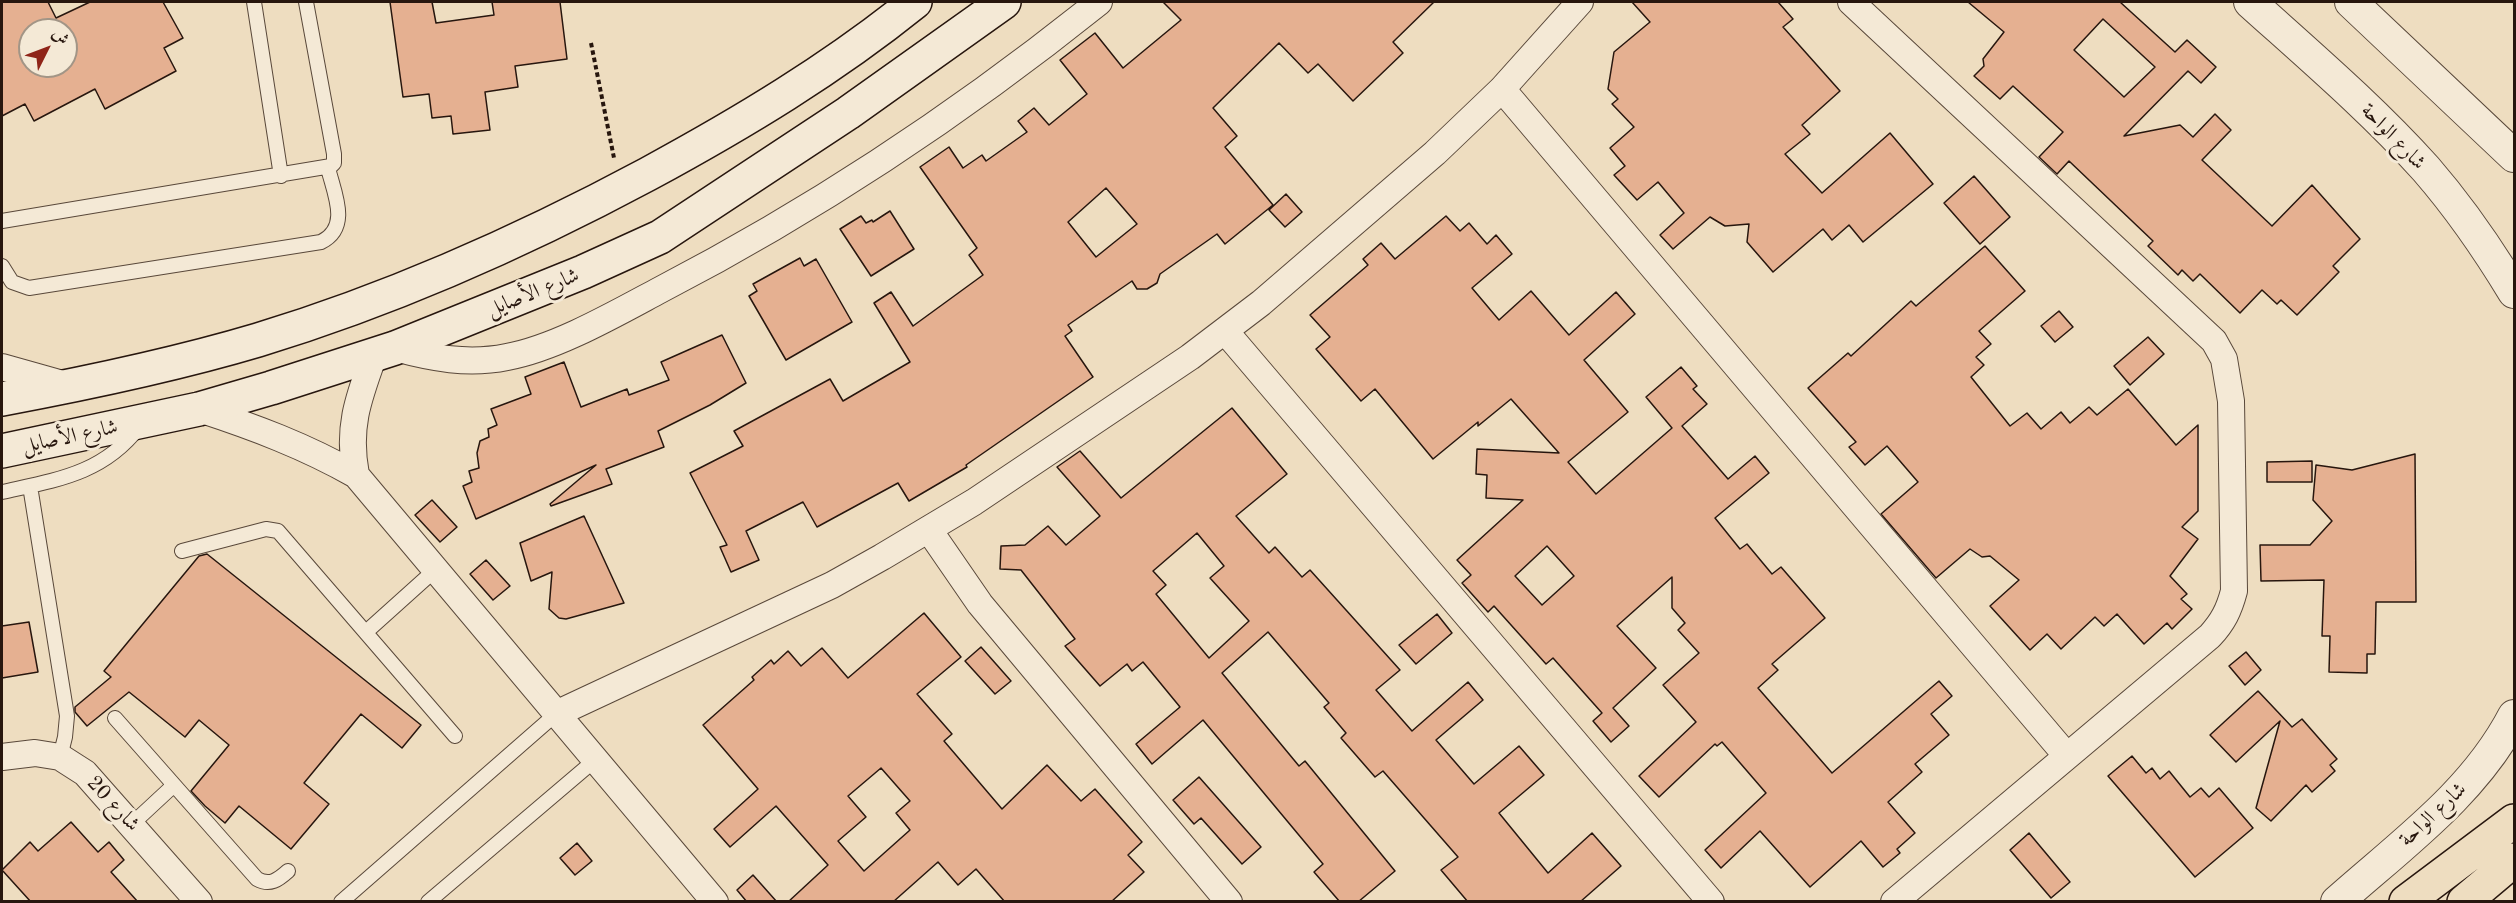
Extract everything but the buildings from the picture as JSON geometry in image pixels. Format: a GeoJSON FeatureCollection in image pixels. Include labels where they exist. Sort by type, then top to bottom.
{"type":"FeatureCollection","features":[{"type":"Feature","properties":{"kind":"highway"},"geometry":{"type":"LineString","coordinates":[[2406,902],[2514,821]]}},
{"type":"Feature","properties":{"kind":"highway"},"geometry":{"type":"LineString","coordinates":[[2464,902],[2514,860]]}},
{"type":"Feature","properties":{"kind":"main road"},"geometry":{"type":"LineString","coordinates":[[2,399],[69,386],[258,339],[379,298],[514,243],[728,131],[811,79],[915,2]]}},
{"type":"Feature","properties":{"kind":"main road","name":"شارع الأصايل"},"geometry":{"type":"LineString","coordinates":[[2,451],[199,409],[384,352],[583,272],[660,237],[848,113],[1004,2]]}},
{"type":"Feature","properties":{"kind":"street"},"geometry":{"type":"LineString","coordinates":[[356,475],[352,453],[355,409],[384,352],[471,361],[506,358],[541,348],[634,304],[741,246],[880,162],[992,85],[1099,2]]}},
{"type":"Feature","properties":{"kind":"street"},"geometry":{"type":"LineString","coordinates":[[556,714],[832,585],[929,530],[984,496],[1226,332],[1435,153],[1502,89],[1580,2]]}},
{"type":"Feature","properties":{"kind":"street"},"geometry":{"type":"LineString","coordinates":[[1851,2],[2214,341],[2224,359],[2231,412],[2234,591],[2230,608],[2221,624],[2210,636],[1894,902]]}},
{"type":"Feature","properties":{"kind":"street","name":"شارع الواحة"},"geometry":{"type":"LineString","coordinates":[[2250,2],[2354,96],[2427,171],[2478,237],[2514,292]]}},
{"type":"Feature","properties":{"kind":"street"},"geometry":{"type":"LineString","coordinates":[[2352,2],[2514,156]]}},
{"type":"Feature","properties":{"kind":"street"},"geometry":{"type":"LineString","coordinates":[[1502,89],[2066,755]]}},
{"type":"Feature","properties":{"kind":"street"},"geometry":{"type":"LineString","coordinates":[[1226,332],[1711,902]]}},
{"type":"Feature","properties":{"kind":"street"},"geometry":{"type":"LineString","coordinates":[[2,367],[69,386]]}},
{"type":"Feature","properties":{"kind":"street"},"geometry":{"type":"LineString","coordinates":[[199,409],[268,432],[320,455],[356,475],[715,902]]}},
{"type":"Feature","properties":{"kind":"street"},"geometry":{"type":"LineString","coordinates":[[929,530],[980,604],[1229,902]]}},
{"type":"Feature","properties":{"kind":"street","name":"شارع الواحة"},"geometry":{"type":"LineString","coordinates":[[2337,902],[2452,801],[2489,756],[2514,716]]}},
{"type":"Feature","properties":{"kind":"street","name":"شارع 20"},"geometry":{"type":"LineString","coordinates":[[2,757],[35,753],[60,758],[85,773],[199,902]]}},
{"type":"Feature","properties":{"kind":"lane"},"geometry":{"type":"LineString","coordinates":[[254,2],[281,176]]}},
{"type":"Feature","properties":{"kind":"lane"},"geometry":{"type":"LineString","coordinates":[[2,221],[328,168],[334,163],[334,154],[306,2]]}},
{"type":"Feature","properties":{"kind":"lane"},"geometry":{"type":"LineString","coordinates":[[2,266],[12,282],[29,288],[321,242],[335,231],[339,223],[328,168]]}},
{"type":"Feature","properties":{"kind":"lane"},"geometry":{"type":"LineString","coordinates":[[2,492],[87,470],[109,458],[128,441],[143,422]]}},
{"type":"Feature","properties":{"kind":"lane"},"geometry":{"type":"LineString","coordinates":[[30,486],[67,716],[60,758]]}},
{"type":"Feature","properties":{"kind":"lane"},"geometry":{"type":"LineString","coordinates":[[182,551],[266,529],[278,531],[455,736]]}},
{"type":"Feature","properties":{"kind":"lane"},"geometry":{"type":"LineString","coordinates":[[366,632],[435,570]]}},
{"type":"Feature","properties":{"kind":"lane"},"geometry":{"type":"LineString","coordinates":[[341,902],[556,714]]}},
{"type":"Feature","properties":{"kind":"lane"},"geometry":{"type":"LineString","coordinates":[[115,718],[257,879],[267,883],[273,882],[288,871]]}},
{"type":"Feature","properties":{"kind":"lane"},"geometry":{"type":"LineString","coordinates":[[428,902],[595,760]]}},
{"type":"Feature","properties":{"kind":"lane"},"geometry":{"type":"LineString","coordinates":[[132,825],[174,784]]}},
{"type":"Feature","properties":{"kind":"path"},"geometry":{"type":"LineString","coordinates":[[591,43],[621,189]]}}]}
